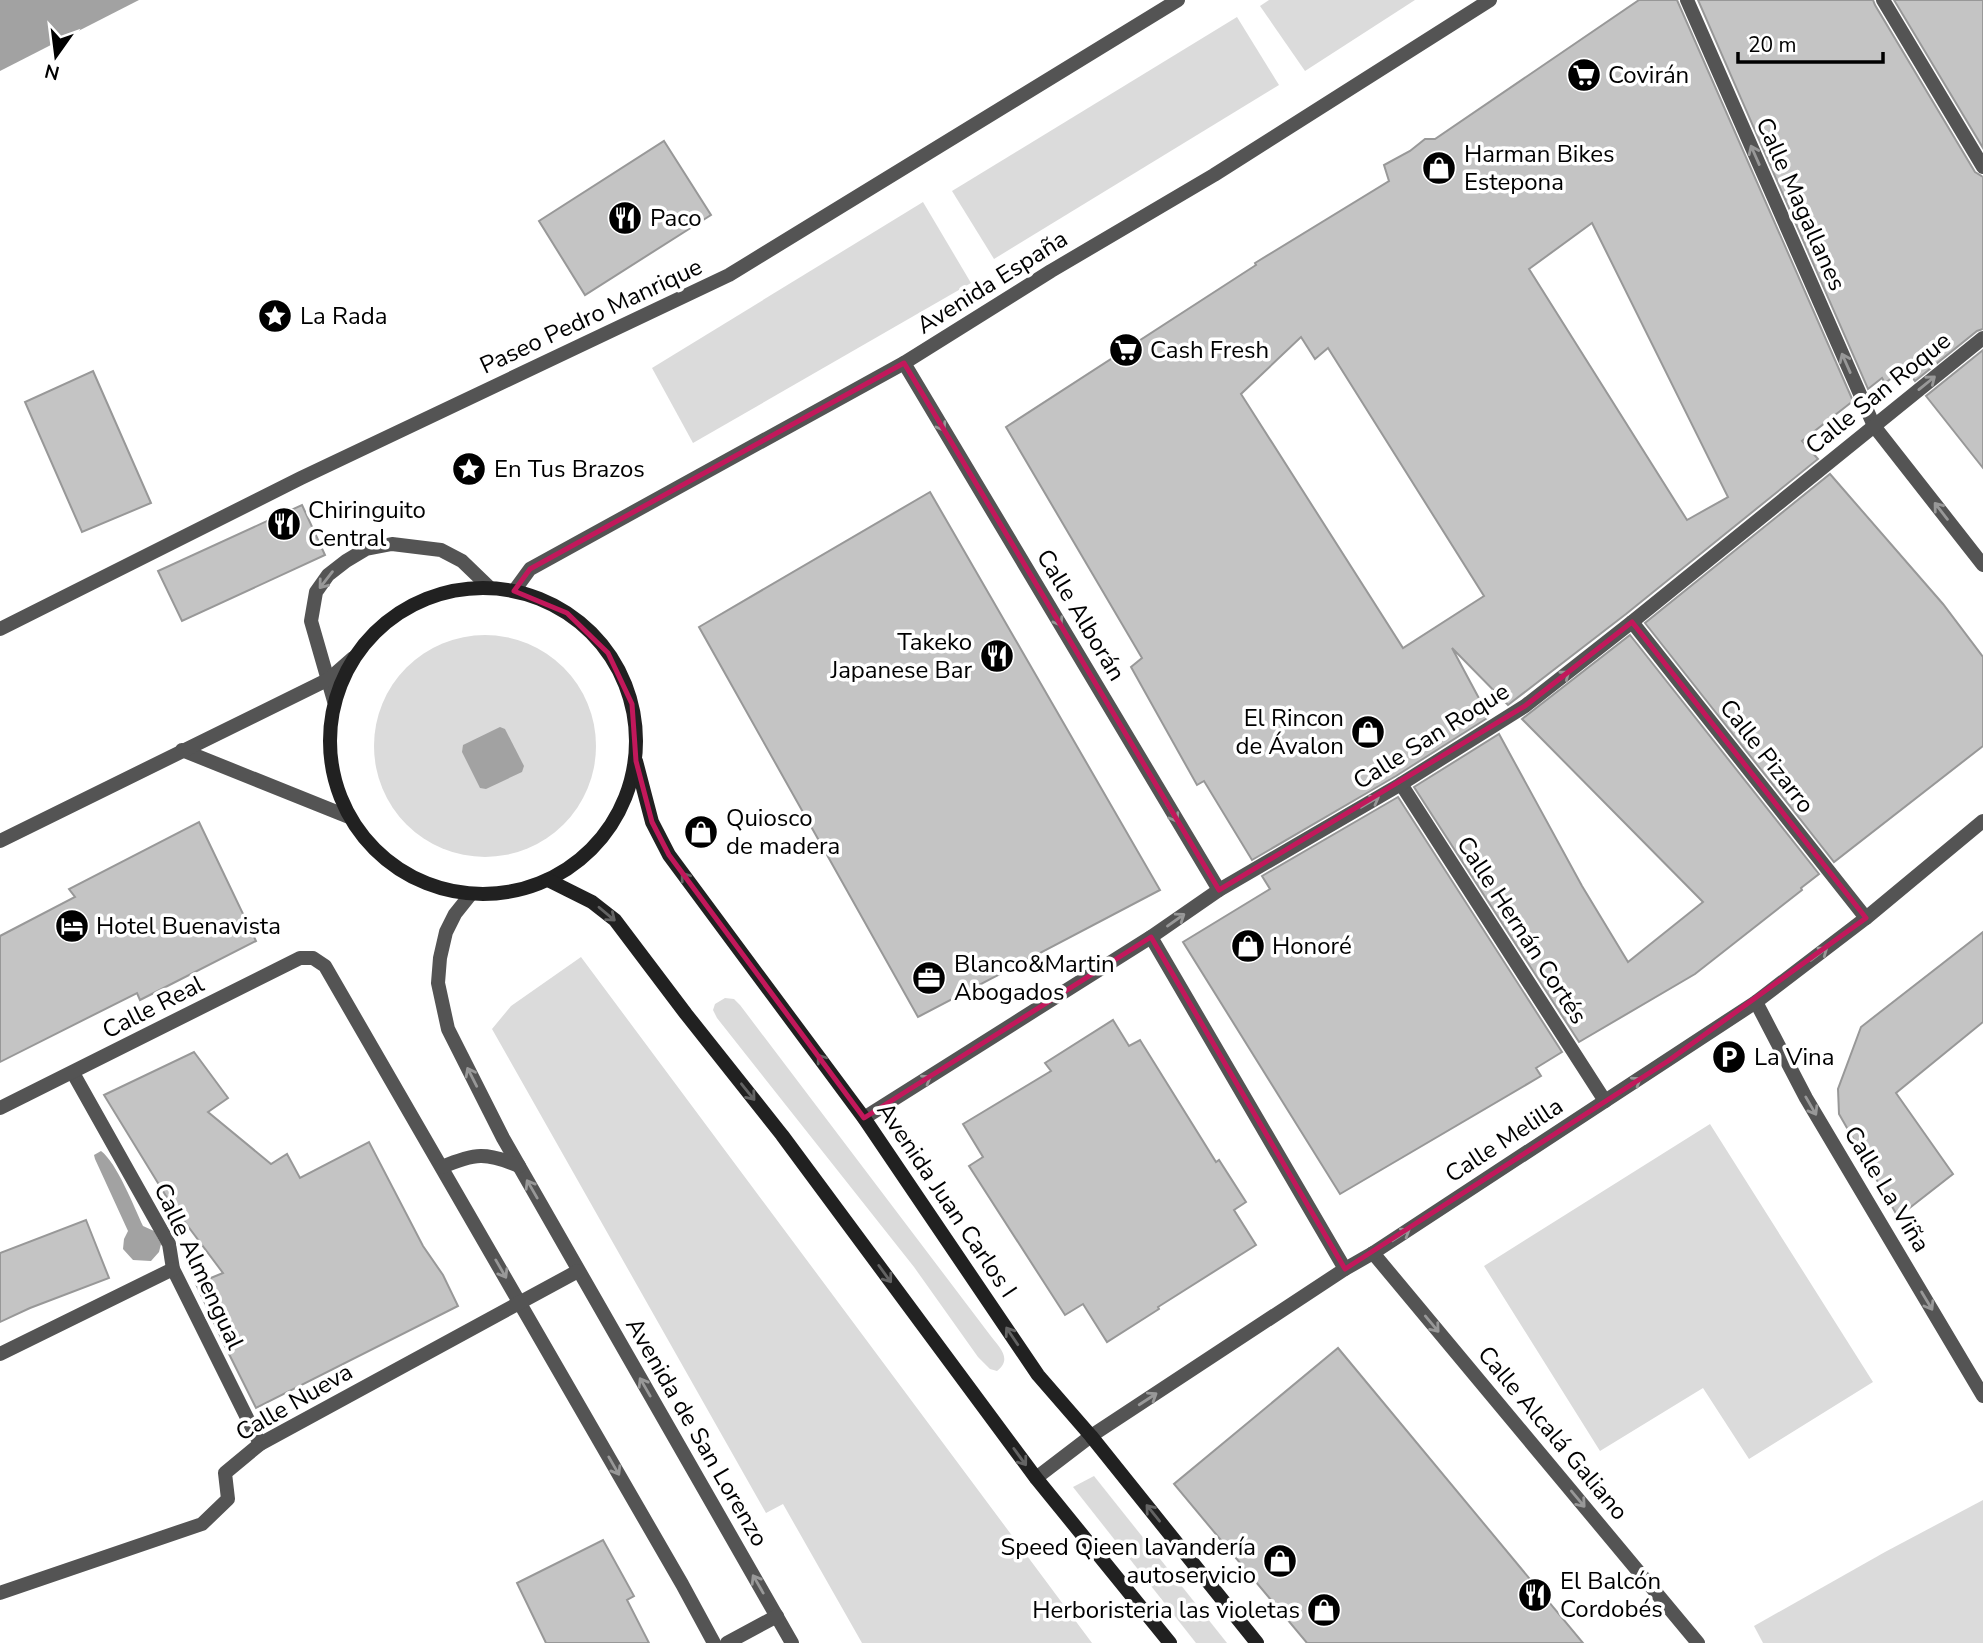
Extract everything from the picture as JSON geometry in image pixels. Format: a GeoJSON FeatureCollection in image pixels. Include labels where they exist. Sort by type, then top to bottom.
{"type":"FeatureCollection","features":[{"type":"Feature","properties":{"kind":"main road"},"geometry":{"type":"LineString","coordinates":[[464,589],[514,591],[542,600],[567,613],[590,631],[608,653],[622,677],[632,704],[636,732],[636,761],[629,791],[616,819],[598,844],[575,865],[548,880],[524,889],[498,894],[471,894],[435,887],[401,871],[372,847],[349,817],[334,780],[329,741],[334,701],[353,658],[370,637],[390,619],[412,605],[437,595],[464,589]]}},
{"type":"Feature","properties":{"kind":"main road","name":"Avenida Juan Carlos I"},"geometry":{"type":"LineString","coordinates":[[636,761],[652,822],[669,855],[864,1118],[1038,1375],[1091,1436],[1257,1643]]}},
{"type":"Feature","properties":{"kind":"main road"},"geometry":{"type":"LineString","coordinates":[[548,880],[592,902],[615,920],[782,1135],[1036,1478],[1170,1643]]}},
{"type":"Feature","properties":{"kind":"street","name":"Paseo Pedro Manrique"},"geometry":{"type":"LineString","coordinates":[[0,629],[301,478],[729,275],[1178,0]]}},
{"type":"Feature","properties":{"kind":"street","name":"Avenida España"},"geometry":{"type":"LineString","coordinates":[[514,591],[530,569],[904,363],[1051,271],[1214,176],[1490,0]]}},
{"type":"Feature","properties":{"kind":"street","name":"Calle Magallanes"},"geometry":{"type":"LineString","coordinates":[[1687,0],[1874,426],[1983,565]]}},
{"type":"Feature","properties":{"kind":"street"},"geometry":{"type":"LineString","coordinates":[[1883,0],[1983,167]]}},
{"type":"Feature","properties":{"kind":"street","name":"Calle San Roque"},"geometry":{"type":"LineString","coordinates":[[864,1118],[1150,937],[1219,890],[1401,784],[1525,706],[1983,338]]}},
{"type":"Feature","properties":{"kind":"street","name":"Calle Alborán"},"geometry":{"type":"LineString","coordinates":[[904,363],[1219,890]]}},
{"type":"Feature","properties":{"kind":"street"},"geometry":{"type":"LineString","coordinates":[[334,701],[311,621],[316,592],[328,575],[346,561],[366,549],[392,544],[441,550],[463,561],[490,588]]}},
{"type":"Feature","properties":{"kind":"street","name":"Calle Pizarro"},"geometry":{"type":"LineString","coordinates":[[1632,622],[1866,918]]}},
{"type":"Feature","properties":{"kind":"street"},"geometry":{"type":"LineString","coordinates":[[0,841],[329,679],[353,658]]}},
{"type":"Feature","properties":{"kind":"street"},"geometry":{"type":"LineString","coordinates":[[182,750],[349,817]]}},
{"type":"Feature","properties":{"kind":"street","name":"Calle Hernán Cortés"},"geometry":{"type":"LineString","coordinates":[[1401,784],[1605,1101]]}},
{"type":"Feature","properties":{"kind":"street","name":"Calle Melilla"},"geometry":{"type":"LineString","coordinates":[[1036,1478],[1091,1436],[1756,1002],[1866,918],[1983,821]]}},
{"type":"Feature","properties":{"kind":"street","name":"Avenida de San Lorenzo"},"geometry":{"type":"LineString","coordinates":[[471,894],[446,932],[440,958],[438,983],[448,1029],[519,1167],[792,1643]]}},
{"type":"Feature","properties":{"kind":"street"},"geometry":{"type":"LineString","coordinates":[[1150,937],[1345,1269]]}},
{"type":"Feature","properties":{"kind":"street","name":"Calle Real"},"geometry":{"type":"LineString","coordinates":[[0,1108],[300,958],[313,958],[325,966],[442,1167]]}},
{"type":"Feature","properties":{"kind":"street","name":"Calle La Viña"},"geometry":{"type":"LineString","coordinates":[[1756,1002],[1806,1098],[1983,1396]]}},
{"type":"Feature","properties":{"kind":"street","name":"Calle Almengual"},"geometry":{"type":"LineString","coordinates":[[73,1073],[169,1244],[173,1269],[260,1444]]}},
{"type":"Feature","properties":{"kind":"street"},"geometry":{"type":"LineString","coordinates":[[519,1167],[492,1156],[464,1158],[442,1167],[714,1643]]}},
{"type":"Feature","properties":{"kind":"street","name":"Calle Alcalá Galiano"},"geometry":{"type":"LineString","coordinates":[[1373,1253],[1698,1643]]}},
{"type":"Feature","properties":{"kind":"street"},"geometry":{"type":"LineString","coordinates":[[0,1354],[173,1269]]}},
{"type":"Feature","properties":{"kind":"street"},"geometry":{"type":"LineString","coordinates":[[520,1302],[578,1271]]}},
{"type":"Feature","properties":{"kind":"street","name":"Calle Nueva"},"geometry":{"type":"LineString","coordinates":[[0,1593],[202,1524],[228,1499],[225,1473],[260,1444],[520,1302]]}},
{"type":"Feature","properties":{"kind":"street"},"geometry":{"type":"LineString","coordinates":[[727,1643],[777,1616]]}},
{"type":"Feature","properties":{"kind":"highlighted area"},"geometry":{"type":"Polygon","coordinates":[[[904,363],[1219,890],[1525,706],[1632,622],[1866,918],[1668,1061],[1345,1269],[1151,937],[864,1118],[669,855],[652,822],[636,761],[632,704],[608,653],[567,613],[514,591],[530,569],[904,363]]]}},
{"type":"Feature","properties":{"kind":"shaded area"},"geometry":{"type":"Polygon","coordinates":[[[0,0],[139,0],[0,71],[0,0]]]}},
{"type":"Feature","properties":{"kind":"shaded area"},"geometry":{"type":"Polygon","coordinates":[[[1269,0],[1415,0],[1305,71],[1260,6],[1269,0]]]}},
{"type":"Feature","properties":{"kind":"shaded area"},"geometry":{"type":"Polygon","coordinates":[[[1237,17],[1279,85],[994,259],[952,191],[1237,17]]]}},
{"type":"Feature","properties":{"kind":"shaded area"},"geometry":{"type":"Polygon","coordinates":[[[923,202],[971,283],[693,443],[652,368],[923,202]]]}},
{"type":"Feature","properties":{"kind":"shaded area"},"geometry":{"type":"Polygon","coordinates":[[[474,635],[496,635],[527,643],[564,667],[588,704],[594,724],[594,768],[588,788],[564,825],[527,849],[496,857],[474,857],[443,849],[406,825],[382,788],[374,757],[374,735],[382,704],[406,667],[443,643],[474,635]]]}},
{"type":"Feature","properties":{"kind":"shaded area"},"geometry":{"type":"Polygon","coordinates":[[[500,727],[505,729],[524,766],[522,772],[486,789],[480,788],[462,752],[463,745],[500,727]]]}},
{"type":"Feature","properties":{"kind":"shaded area"},"geometry":{"type":"Polygon","coordinates":[[[581,957],[1092,1643],[862,1643],[783,1504],[766,1513],[492,1029],[511,1006],[581,957]]]}},
{"type":"Feature","properties":{"kind":"shaded area"},"geometry":{"type":"Polygon","coordinates":[[[725,998],[734,999],[740,1005],[997,1344],[1003,1353],[1004,1362],[997,1371],[990,1369],[978,1357],[914,1267],[717,1018],[713,1010],[715,1004],[725,998]]]}},
{"type":"Feature","properties":{"kind":"shaded area"},"geometry":{"type":"Polygon","coordinates":[[[1710,1124],[1873,1382],[1749,1459],[1703,1388],[1600,1451],[1484,1266],[1710,1124]]]}},
{"type":"Feature","properties":{"kind":"shaded area"},"geometry":{"type":"Polygon","coordinates":[[[101,1151],[119,1175],[143,1226],[154,1231],[161,1244],[159,1252],[151,1261],[133,1260],[123,1249],[128,1231],[95,1159],[94,1155],[101,1151]]]}},
{"type":"Feature","properties":{"kind":"shaded area"},"geometry":{"type":"Polygon","coordinates":[[[1094,1476],[1227,1643],[1196,1643],[1073,1487],[1094,1476]]]}},
{"type":"Feature","properties":{"kind":"shaded area"},"geometry":{"type":"Polygon","coordinates":[[[1983,1500],[1983,1643],[1763,1643],[1754,1626],[1983,1500]]]}},
{"type":"Feature","properties":{"kind":"building"},"geometry":{"type":"Polygon","coordinates":[[[1639,0],[1677,0],[1853,401],[1802,441],[1818,459],[1508,705],[1452,648],[1489,717],[1396,776],[1252,860],[1204,781],[1197,785],[1131,667],[1142,658],[1006,427],[1256,265],[1255,263],[1389,181],[1384,165],[1410,151],[1425,139],[1435,139],[1639,0]],[[1592,223],[1529,269],[1687,520],[1728,497],[1592,223]],[[1301,337],[1241,394],[1403,648],[1484,596],[1328,348],[1315,359],[1301,337]]]}},
{"type":"Feature","properties":{"kind":"building"},"geometry":{"type":"Polygon","coordinates":[[[1698,0],[1873,0],[1975,172],[1983,177],[1983,329],[1915,381],[1905,368],[1885,383],[1882,378],[1868,389],[1698,0]]]}},
{"type":"Feature","properties":{"kind":"building"},"geometry":{"type":"Polygon","coordinates":[[[1894,0],[1983,0],[1983,148],[1894,0]]]}},
{"type":"Feature","properties":{"kind":"building","name":"Paco"},"geometry":{"type":"Polygon","coordinates":[[[664,141],[711,215],[585,295],[539,221],[664,141]]]}},
{"type":"Feature","properties":{"kind":"building"},"geometry":{"type":"Polygon","coordinates":[[[1983,350],[1983,468],[1926,396],[1983,350]]]}},
{"type":"Feature","properties":{"kind":"building"},"geometry":{"type":"Polygon","coordinates":[[[93,371],[151,503],[82,532],[25,402],[93,371]]]}},
{"type":"Feature","properties":{"kind":"building"},"geometry":{"type":"Polygon","coordinates":[[[1830,474],[1943,604],[1983,657],[1983,746],[1834,862],[1645,623],[1830,474]]]}},
{"type":"Feature","properties":{"kind":"building"},"geometry":{"type":"Polygon","coordinates":[[[930,492],[1160,890],[918,1017],[699,627],[930,492]]]}},
{"type":"Feature","properties":{"kind":"building"},"geometry":{"type":"Polygon","coordinates":[[[302,505],[325,555],[182,621],[158,571],[302,505]]]}},
{"type":"Feature","properties":{"kind":"building"},"geometry":{"type":"Polygon","coordinates":[[[1630,635],[1819,874],[1695,974],[1579,1042],[1414,787],[1499,734],[1582,886],[1628,962],[1703,902],[1522,719],[1630,635]]]}},
{"type":"Feature","properties":{"kind":"building"},"geometry":{"type":"Polygon","coordinates":[[[1398,797],[1562,1052],[1536,1068],[1541,1076],[1340,1194],[1183,942],[1270,889],[1262,876],[1398,797]]]}},
{"type":"Feature","properties":{"kind":"building"},"geometry":{"type":"Polygon","coordinates":[[[199,822],[256,941],[140,1000],[137,993],[0,1062],[0,936],[75,897],[69,889],[199,822]]]}},
{"type":"Feature","properties":{"kind":"building"},"geometry":{"type":"Polygon","coordinates":[[[1983,932],[1983,1022],[1896,1093],[1953,1174],[1898,1217],[1839,1114],[1838,1089],[1861,1027],[1983,932]]]}},
{"type":"Feature","properties":{"kind":"building"},"geometry":{"type":"Polygon","coordinates":[[[1113,1020],[1129,1046],[1140,1040],[1216,1162],[1219,1160],[1246,1202],[1234,1210],[1256,1245],[1107,1342],[1083,1304],[1065,1315],[969,1166],[983,1157],[963,1124],[1051,1071],[1045,1063],[1113,1020]]]}},
{"type":"Feature","properties":{"kind":"building"},"geometry":{"type":"Polygon","coordinates":[[[194,1052],[228,1098],[208,1112],[271,1164],[287,1154],[300,1178],[369,1142],[423,1246],[443,1275],[458,1306],[256,1408],[196,1284],[223,1273],[169,1201],[104,1095],[194,1052]]]}},
{"type":"Feature","properties":{"kind":"building"},"geometry":{"type":"Polygon","coordinates":[[[86,1220],[109,1278],[0,1322],[0,1253],[86,1220]]]}},
{"type":"Feature","properties":{"kind":"building"},"geometry":{"type":"Polygon","coordinates":[[[1338,1348],[1583,1643],[1307,1643],[1174,1484],[1338,1348]]]}},
{"type":"Feature","properties":{"kind":"building"},"geometry":{"type":"Polygon","coordinates":[[[603,1540],[634,1596],[627,1600],[649,1643],[546,1643],[517,1583],[603,1540]]]}},
{"type":"Feature","properties":{"kind":"place","name":"Covirán"},"geometry":{"type":"Point","coordinates":[1584,75]}},
{"type":"Feature","properties":{"kind":"place","name":"Harman Bikes Estepona"},"geometry":{"type":"Point","coordinates":[1439,168]}},
{"type":"Feature","properties":{"kind":"place","name":"Paco"},"geometry":{"type":"Point","coordinates":[625,218]}},
{"type":"Feature","properties":{"kind":"place","name":"La Rada"},"geometry":{"type":"Point","coordinates":[275,316]}},
{"type":"Feature","properties":{"kind":"place","name":"Cash Fresh"},"geometry":{"type":"Point","coordinates":[1126,350]}},
{"type":"Feature","properties":{"kind":"place","name":"En Tus Brazos"},"geometry":{"type":"Point","coordinates":[469,469]}},
{"type":"Feature","properties":{"kind":"place","name":"Chiringuito Central"},"geometry":{"type":"Point","coordinates":[284,524]}},
{"type":"Feature","properties":{"kind":"place","name":"Takeko Japanese Bar"},"geometry":{"type":"Point","coordinates":[997,656]}},
{"type":"Feature","properties":{"kind":"place","name":"El Rincon de Ávalon"},"geometry":{"type":"Point","coordinates":[1368,732]}},
{"type":"Feature","properties":{"kind":"place","name":"Quiosco de madera"},"geometry":{"type":"Point","coordinates":[701,832]}},
{"type":"Feature","properties":{"kind":"place","name":"Hotel Buenavista"},"geometry":{"type":"Point","coordinates":[72,926]}},
{"type":"Feature","properties":{"kind":"place","name":"Honoré"},"geometry":{"type":"Point","coordinates":[1248,946]}},
{"type":"Feature","properties":{"kind":"place","name":"Blanco&Martin Abogados"},"geometry":{"type":"Point","coordinates":[929,978]}},
{"type":"Feature","properties":{"kind":"place","name":"La Vina"},"geometry":{"type":"Point","coordinates":[1729,1057]}},
{"type":"Feature","properties":{"kind":"place","name":"Speed Qieen lavandería autoservicio"},"geometry":{"type":"Point","coordinates":[1280,1561]}},
{"type":"Feature","properties":{"kind":"place","name":"El Balcón Cordobés"},"geometry":{"type":"Point","coordinates":[1535,1595]}},
{"type":"Feature","properties":{"kind":"place","name":"Herboristeria las violetas"},"geometry":{"type":"Point","coordinates":[1324,1610]}}]}
